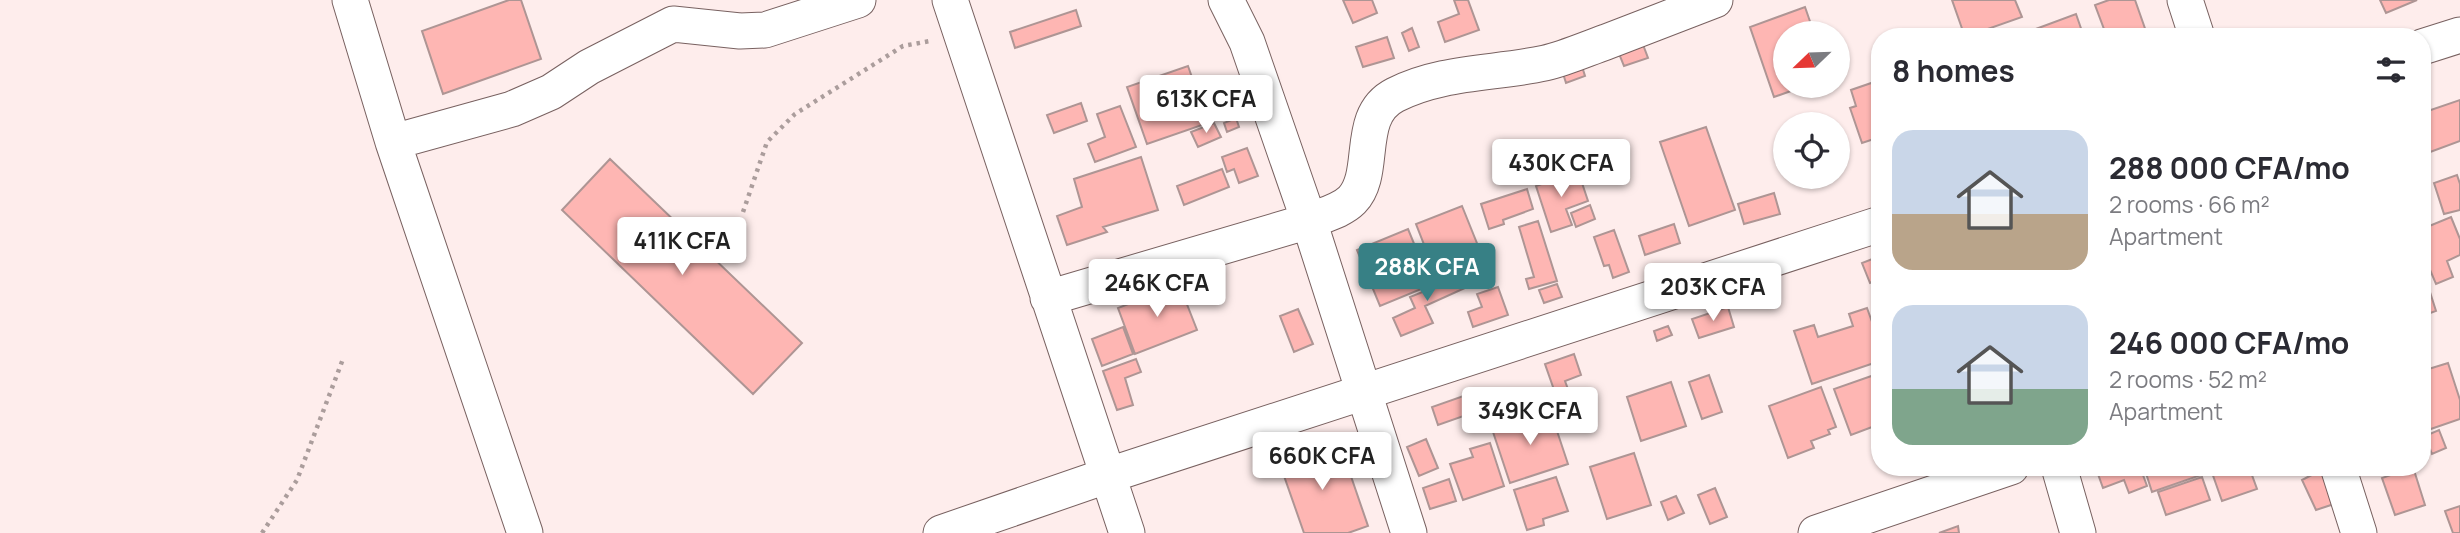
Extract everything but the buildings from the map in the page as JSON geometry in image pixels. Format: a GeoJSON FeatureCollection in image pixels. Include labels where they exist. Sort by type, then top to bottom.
{"type":"FeatureCollection","features":[{"type":"Feature","properties":{"kind":"street"},"geometry":{"type":"LineString","coordinates":[[350,0],[393,142],[525,533]]}},
{"type":"Feature","properties":{"kind":"street"},"geometry":{"type":"LineString","coordinates":[[393,142],[512,109],[551,92],[669,12],[740,31],[765,30],[858,0]]}},
{"type":"Feature","properties":{"kind":"street"},"geometry":{"type":"LineString","coordinates":[[950,0],[1126,533]]}},
{"type":"Feature","properties":{"kind":"street"},"geometry":{"type":"LineString","coordinates":[[1226,0],[1247,42],[1309,221],[1409,533]]}},
{"type":"Feature","properties":{"kind":"street"},"geometry":{"type":"LineString","coordinates":[[1048,298],[1309,221],[1340,208],[1353,198],[1362,179],[1370,128],[1383,103],[1394,96],[1420,85],[1462,74],[1534,65],[1562,58],[1715,0]]}},
{"type":"Feature","properties":{"kind":"street"},"geometry":{"type":"LineString","coordinates":[[2185,0],[2194,28]]}},
{"type":"Feature","properties":{"kind":"street"},"geometry":{"type":"LineString","coordinates":[[2431,44],[2460,35]]}},
{"type":"Feature","properties":{"kind":"street"},"geometry":{"type":"LineString","coordinates":[[941,533],[1106,476],[1871,226]]}},
{"type":"Feature","properties":{"kind":"street"},"geometry":{"type":"LineString","coordinates":[[1816,533],[1984,476]]}},
{"type":"Feature","properties":{"kind":"street"},"geometry":{"type":"LineString","coordinates":[[2062,476],[2078,533]]}},
{"type":"Feature","properties":{"kind":"street"},"geometry":{"type":"LineString","coordinates":[[2341,476],[2359,533]]}},
{"type":"Feature","properties":{"kind":"path"},"geometry":{"type":"LineString","coordinates":[[743,212],[767,142],[795,114],[903,46],[942,39],[965,43]]}},
{"type":"Feature","properties":{"kind":"path"},"geometry":{"type":"LineString","coordinates":[[262,533],[297,480],[343,359]]}}]}
